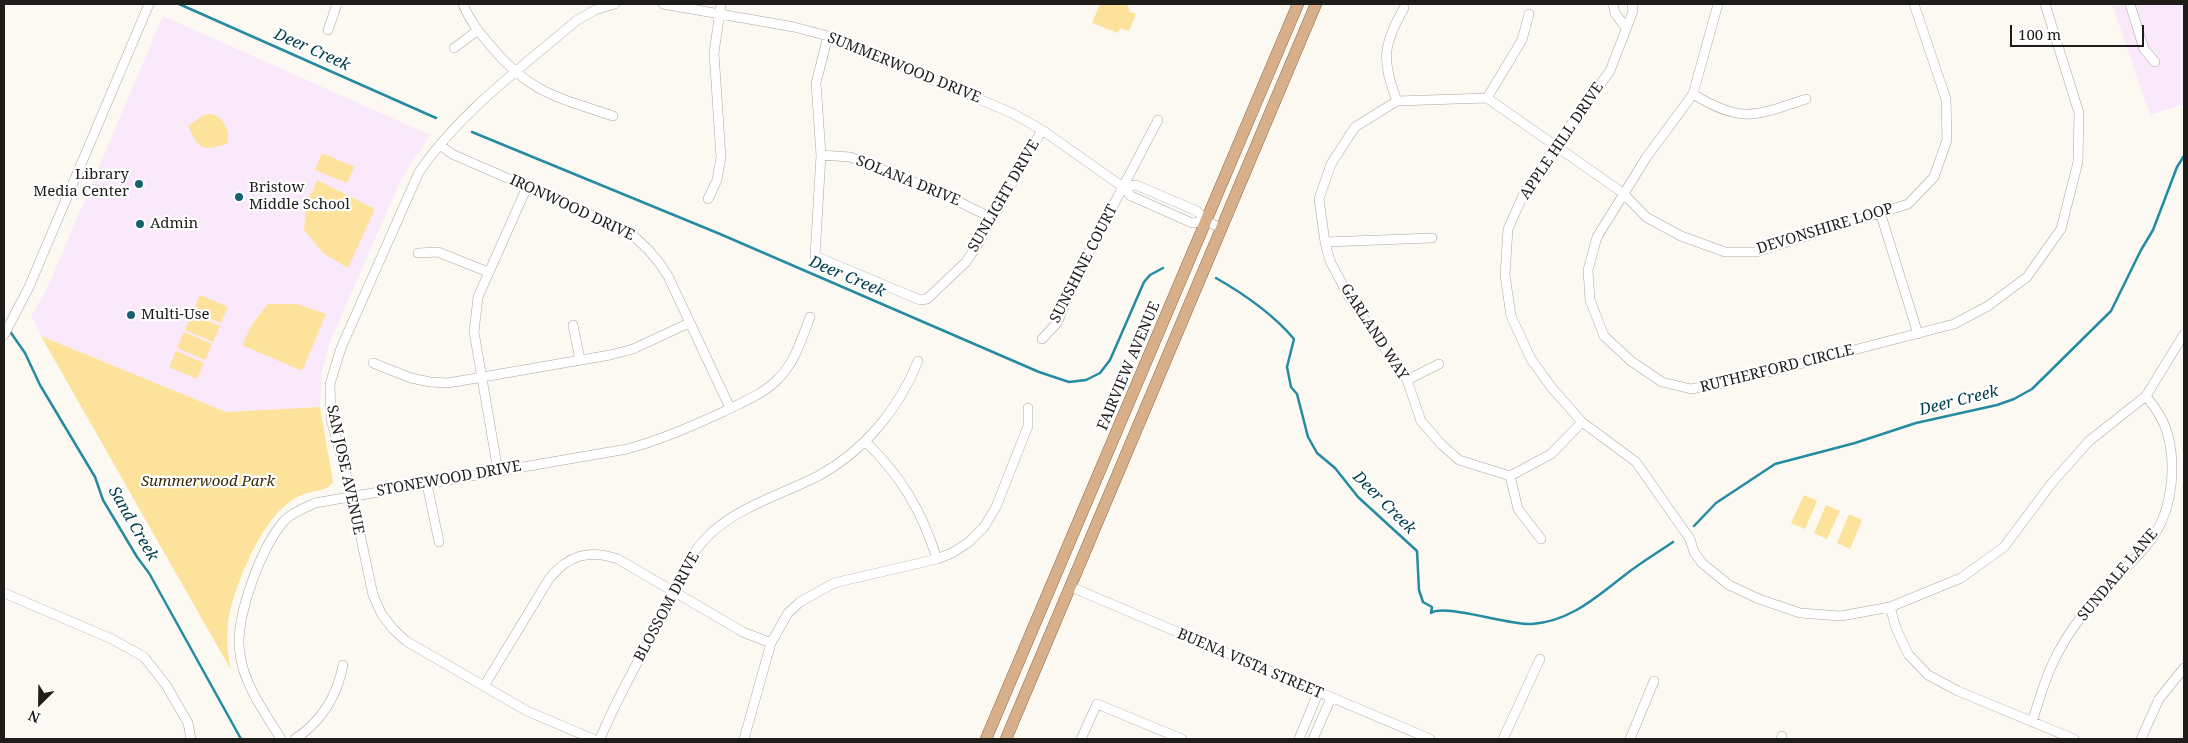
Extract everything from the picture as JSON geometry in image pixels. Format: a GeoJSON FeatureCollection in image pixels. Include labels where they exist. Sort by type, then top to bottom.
{"type":"FeatureCollection","features":[{"type":"Feature","properties":{"kind":"main road","name":"FAIRVIEW AVENUE"},"geometry":{"type":"LineString","coordinates":[[986,739],[1298,4]]}},
{"type":"Feature","properties":{"kind":"main road"},"geometry":{"type":"LineString","coordinates":[[1006,739],[1181,328],[1221,228],[1316,4]]}},
{"type":"Feature","properties":{"kind":"street"},"geometry":{"type":"LineString","coordinates":[[4,335],[36,270],[149,4]]}},
{"type":"Feature","properties":{"kind":"street"},"geometry":{"type":"LineString","coordinates":[[328,30],[337,4]]}},
{"type":"Feature","properties":{"kind":"street"},"geometry":{"type":"LineString","coordinates":[[463,4],[478,31],[515,73],[548,95],[613,116]]}},
{"type":"Feature","properties":{"kind":"street"},"geometry":{"type":"LineString","coordinates":[[515,73],[576,21],[595,10],[615,4]]}},
{"type":"Feature","properties":{"kind":"street","name":"SUMMERWOOD DRIVE"},"geometry":{"type":"LineString","coordinates":[[663,4],[720,8],[828,36],[1012,113],[1042,130],[1123,187],[1131,196],[1192,223],[1206,221],[1221,228]]}},
{"type":"Feature","properties":{"kind":"street"},"geometry":{"type":"LineString","coordinates":[[1613,4],[1615,13],[1626,28]]}},
{"type":"Feature","properties":{"kind":"street","name":"APPLE HILL DRIVE"},"geometry":{"type":"LineString","coordinates":[[1632,4],[1633,11],[1610,71],[1525,191],[1508,229],[1505,275],[1511,316],[1531,358],[1552,388],[1582,422],[1636,462],[1690,539],[1694,552],[1702,563],[1729,585],[1759,599],[1800,613],[1841,616],[1890,607],[1961,578],[2004,547],[2051,484],[2089,441],[2146,396],[2184,334]]}},
{"type":"Feature","properties":{"kind":"street","name":"RUTHERFORD CIRCLE"},"geometry":{"type":"LineString","coordinates":[[1718,4],[1693,94],[1623,193],[1597,237],[1588,270],[1590,300],[1604,336],[1631,362],[1662,382],[1692,390],[1734,381],[1954,324],[1988,306],[2027,277],[2061,229],[2078,162],[2079,113],[2045,4]]}},
{"type":"Feature","properties":{"kind":"street","name":"DEVONSHIRE LOOP"},"geometry":{"type":"LineString","coordinates":[[1556,145],[1623,193],[1646,217],[1681,236],[1725,252],[1756,252],[1908,204],[1934,177],[1947,140],[1946,99],[1914,4]]}},
{"type":"Feature","properties":{"kind":"street"},"geometry":{"type":"LineString","coordinates":[[2130,4],[2144,49],[2155,62]]}},
{"type":"Feature","properties":{"kind":"street"},"geometry":{"type":"LineString","coordinates":[[708,199],[717,180],[721,157],[714,53],[720,8]]}},
{"type":"Feature","properties":{"kind":"street"},"geometry":{"type":"LineString","coordinates":[[1397,101],[1387,75],[1386,52],[1392,28],[1404,8]]}},
{"type":"Feature","properties":{"kind":"street"},"geometry":{"type":"LineString","coordinates":[[1529,14],[1522,40],[1487,98],[1556,145]]}},
{"type":"Feature","properties":{"kind":"street"},"geometry":{"type":"LineString","coordinates":[[454,48],[478,31]]}},
{"type":"Feature","properties":{"kind":"street"},"geometry":{"type":"LineString","coordinates":[[821,154],[816,83],[828,36]]}},
{"type":"Feature","properties":{"kind":"street","name":"SAN JOSE AVENUE"},"geometry":{"type":"LineString","coordinates":[[515,73],[449,133],[419,172],[345,339],[330,384],[331,419],[352,496],[369,582],[382,613],[393,629],[406,641],[528,711],[593,739]]}},
{"type":"Feature","properties":{"kind":"street"},"geometry":{"type":"LineString","coordinates":[[1693,94],[1733,114],[1759,114],[1806,99]]}},
{"type":"Feature","properties":{"kind":"street","name":"GARLAND WAY"},"geometry":{"type":"LineString","coordinates":[[1487,98],[1397,101],[1355,126],[1330,164],[1319,199],[1325,242],[1330,261],[1349,297],[1407,380],[1421,421],[1442,445],[1459,460],[1510,476]]}},
{"type":"Feature","properties":{"kind":"street","name":"SUNSHINE COURT"},"geometry":{"type":"LineString","coordinates":[[1042,338],[1057,323],[1082,265],[1158,120]]}},
{"type":"Feature","properties":{"kind":"street","name":"SUNLIGHT DRIVE"},"geometry":{"type":"LineString","coordinates":[[821,154],[815,256],[920,300],[927,299],[966,262],[1042,130]]}},
{"type":"Feature","properties":{"kind":"street","name":"IRONWOOD DRIVE"},"geometry":{"type":"LineString","coordinates":[[440,145],[452,154],[624,229],[640,240],[656,257],[668,276],[730,408]]}},
{"type":"Feature","properties":{"kind":"street","name":"SOLANA DRIVE"},"geometry":{"type":"LineString","coordinates":[[821,154],[850,157],[939,192],[992,218]]}},
{"type":"Feature","properties":{"kind":"street"},"geometry":{"type":"LineString","coordinates":[[498,471],[474,332],[474,315],[478,297],[488,272],[527,187]]}},
{"type":"Feature","properties":{"kind":"street"},"geometry":{"type":"LineString","coordinates":[[1880,212],[1918,334]]}},
{"type":"Feature","properties":{"kind":"street"},"geometry":{"type":"LineString","coordinates":[[1325,242],[1432,238]]}},
{"type":"Feature","properties":{"kind":"street"},"geometry":{"type":"LineString","coordinates":[[418,253],[438,252],[488,272]]}},
{"type":"Feature","properties":{"kind":"street","name":"STONEWOOD DRIVE"},"geometry":{"type":"LineString","coordinates":[[281,739],[245,676],[238,632],[242,613],[274,534],[287,519],[315,503],[650,443],[676,434],[764,391],[779,379],[791,364],[810,317]]}},
{"type":"Feature","properties":{"kind":"street"},"geometry":{"type":"LineString","coordinates":[[373,363],[411,378],[430,382],[457,382],[610,356],[633,349],[689,323]]}},
{"type":"Feature","properties":{"kind":"street"},"geometry":{"type":"LineString","coordinates":[[573,325],[580,360]]}},
{"type":"Feature","properties":{"kind":"street","name":"BLOSSOM DRIVE"},"geometry":{"type":"LineString","coordinates":[[600,739],[698,548],[716,530],[746,508],[819,475],[866,441],[901,396],[918,361]]}},
{"type":"Feature","properties":{"kind":"street"},"geometry":{"type":"LineString","coordinates":[[1407,380],[1439,364]]}},
{"type":"Feature","properties":{"kind":"street","name":"SUNDALE LANE"},"geometry":{"type":"LineString","coordinates":[[2032,722],[2051,666],[2067,639],[2085,612],[2156,532],[2167,507],[2171,479],[2167,432],[2158,410],[2146,396]]}},
{"type":"Feature","properties":{"kind":"street"},"geometry":{"type":"LineString","coordinates":[[744,739],[771,643],[788,613],[800,602],[823,587],[937,559],[952,553],[973,539],[984,527],[996,508],[1028,426],[1028,408]]}},
{"type":"Feature","properties":{"kind":"street"},"geometry":{"type":"LineString","coordinates":[[1541,539],[1518,509],[1510,476],[1551,454],[1582,422]]}},
{"type":"Feature","properties":{"kind":"street"},"geometry":{"type":"LineString","coordinates":[[866,441],[886,462],[912,500],[928,530],[937,559]]}},
{"type":"Feature","properties":{"kind":"street"},"geometry":{"type":"LineString","coordinates":[[427,484],[439,542]]}},
{"type":"Feature","properties":{"kind":"street"},"geometry":{"type":"LineString","coordinates":[[484,686],[556,570],[570,559],[587,555],[603,554],[618,559],[742,632],[771,643]]}},
{"type":"Feature","properties":{"kind":"street","name":"BUENA VISTA STREET"},"geometry":{"type":"LineString","coordinates":[[1071,587],[1430,739]]}},
{"type":"Feature","properties":{"kind":"street"},"geometry":{"type":"LineString","coordinates":[[4,592],[112,638],[144,657],[166,685],[188,723],[191,739]]}},
{"type":"Feature","properties":{"kind":"street"},"geometry":{"type":"LineString","coordinates":[[1890,607],[1896,628],[1908,654],[1928,675],[1958,691],[2074,739]]}},
{"type":"Feature","properties":{"kind":"street"},"geometry":{"type":"LineString","coordinates":[[1503,739],[1540,659]]}},
{"type":"Feature","properties":{"kind":"street"},"geometry":{"type":"LineString","coordinates":[[295,739],[313,725],[327,707],[339,686],[343,665]]}},
{"type":"Feature","properties":{"kind":"street"},"geometry":{"type":"LineString","coordinates":[[2141,739],[2159,699],[2184,668]]}},
{"type":"Feature","properties":{"kind":"street"},"geometry":{"type":"LineString","coordinates":[[1630,739],[1654,681]]}},
{"type":"Feature","properties":{"kind":"street"},"geometry":{"type":"LineString","coordinates":[[1299,739],[1318,693]]}},
{"type":"Feature","properties":{"kind":"street"},"geometry":{"type":"LineString","coordinates":[[1313,739],[1330,698]]}},
{"type":"Feature","properties":{"kind":"street"},"geometry":{"type":"LineString","coordinates":[[1082,739],[1097,704],[1182,739]]}},
{"type":"Feature","properties":{"kind":"shaded area"},"geometry":{"type":"Polygon","coordinates":[[[2112,4],[2184,4],[2184,104],[2150,115],[2112,4]]]}},
{"type":"Feature","properties":{"kind":"shaded area","name":"Bristow Middle School"},"geometry":{"type":"Polygon","coordinates":[[[163,16],[430,135],[402,177],[329,344],[322,370],[320,407],[226,412],[41,336],[31,316],[47,289],[163,16]]]}},
{"type":"Feature","properties":{"kind":"green space"},"geometry":{"type":"Polygon","coordinates":[[[1100,4],[1127,4],[1130,12],[1136,14],[1129,31],[1120,28],[1118,33],[1092,23],[1100,4]]]}},
{"type":"Feature","properties":{"kind":"green space"},"geometry":{"type":"Polygon","coordinates":[[[210,114],[223,121],[228,135],[227,144],[206,148],[202,147],[195,140],[188,126],[204,115],[210,114]]]}},
{"type":"Feature","properties":{"kind":"green space"},"geometry":{"type":"Polygon","coordinates":[[[322,153],[354,167],[347,183],[315,170],[322,153]]]}},
{"type":"Feature","properties":{"kind":"green space"},"geometry":{"type":"Polygon","coordinates":[[[317,180],[373,208],[374,211],[348,268],[323,253],[304,230],[306,205],[317,180]]]}},
{"type":"Feature","properties":{"kind":"green space"},"geometry":{"type":"Polygon","coordinates":[[[200,295],[228,307],[221,323],[193,311],[200,295]]]}},
{"type":"Feature","properties":{"kind":"green space"},"geometry":{"type":"Polygon","coordinates":[[[268,304],[297,304],[326,314],[303,369],[300,370],[242,345],[253,323],[268,304]]]}},
{"type":"Feature","properties":{"kind":"green space"},"geometry":{"type":"Polygon","coordinates":[[[192,314],[220,326],[213,342],[185,330],[192,314]]]}},
{"type":"Feature","properties":{"kind":"green space"},"geometry":{"type":"Polygon","coordinates":[[[184,332],[212,344],[205,360],[177,348],[184,332]]]}},
{"type":"Feature","properties":{"kind":"green space","name":"Summerwood Park"},"geometry":{"type":"Polygon","coordinates":[[[41,336],[226,412],[320,407],[333,482],[327,488],[306,493],[286,505],[266,527],[257,543],[248,560],[230,611],[227,636],[231,670],[41,336]]]}},
{"type":"Feature","properties":{"kind":"green space"},"geometry":{"type":"Polygon","coordinates":[[[176,351],[204,363],[197,379],[169,367],[176,351]]]}},
{"type":"Feature","properties":{"kind":"green space"},"geometry":{"type":"Polygon","coordinates":[[[1804,495],[1817,501],[1805,529],[1791,523],[1804,495]]]}},
{"type":"Feature","properties":{"kind":"green space"},"geometry":{"type":"Polygon","coordinates":[[[1826,505],[1840,511],[1827,539],[1814,533],[1826,505]]]}},
{"type":"Feature","properties":{"kind":"green space"},"geometry":{"type":"Polygon","coordinates":[[[1849,514],[1862,520],[1850,549],[1837,543],[1849,514]]]}},
{"type":"Feature","properties":{"kind":"waterway","name":"Deer Creek"},"geometry":{"type":"LineString","coordinates":[[179,4],[436,118]]}},
{"type":"Feature","properties":{"kind":"waterway","name":"Deer Creek"},"geometry":{"type":"LineString","coordinates":[[472,132],[720,234],[1039,372],[1069,382],[1086,380],[1100,373],[1110,360],[1144,282],[1150,275],[1163,268]]}},
{"type":"Feature","properties":{"kind":"waterway","name":"Deer Creek"},"geometry":{"type":"LineString","coordinates":[[1694,526],[1716,503],[1775,464],[1855,443],[1916,423],[1997,405],[2014,399],[2032,389],[2111,311],[2153,230],[2177,167],[2184,156]]}},
{"type":"Feature","properties":{"kind":"waterway","name":"Deer Creek"},"geometry":{"type":"LineString","coordinates":[[1216,278],[1258,305],[1294,339],[1287,367],[1291,387],[1297,394],[1308,437],[1317,453],[1335,468],[1358,497],[1417,551],[1419,590],[1423,602],[1432,607],[1431,613],[1449,611],[1522,624],[1546,622],[1582,607],[1673,542]]}},
{"type":"Feature","properties":{"kind":"waterway","name":"Sand Creek"},"geometry":{"type":"LineString","coordinates":[[9,330],[25,353],[40,385],[95,477],[103,500],[137,557],[149,573],[241,739]]}},
{"type":"Feature","properties":{"kind":"place","name":"Library Media Center"},"geometry":{"type":"Point","coordinates":[139,184]}},
{"type":"Feature","properties":{"kind":"place","name":"Bristow Middle School"},"geometry":{"type":"Point","coordinates":[239,197]}},
{"type":"Feature","properties":{"kind":"place","name":"Admin"},"geometry":{"type":"Point","coordinates":[140,224]}},
{"type":"Feature","properties":{"kind":"place","name":"Multi-Use"},"geometry":{"type":"Point","coordinates":[131,315]}}]}
